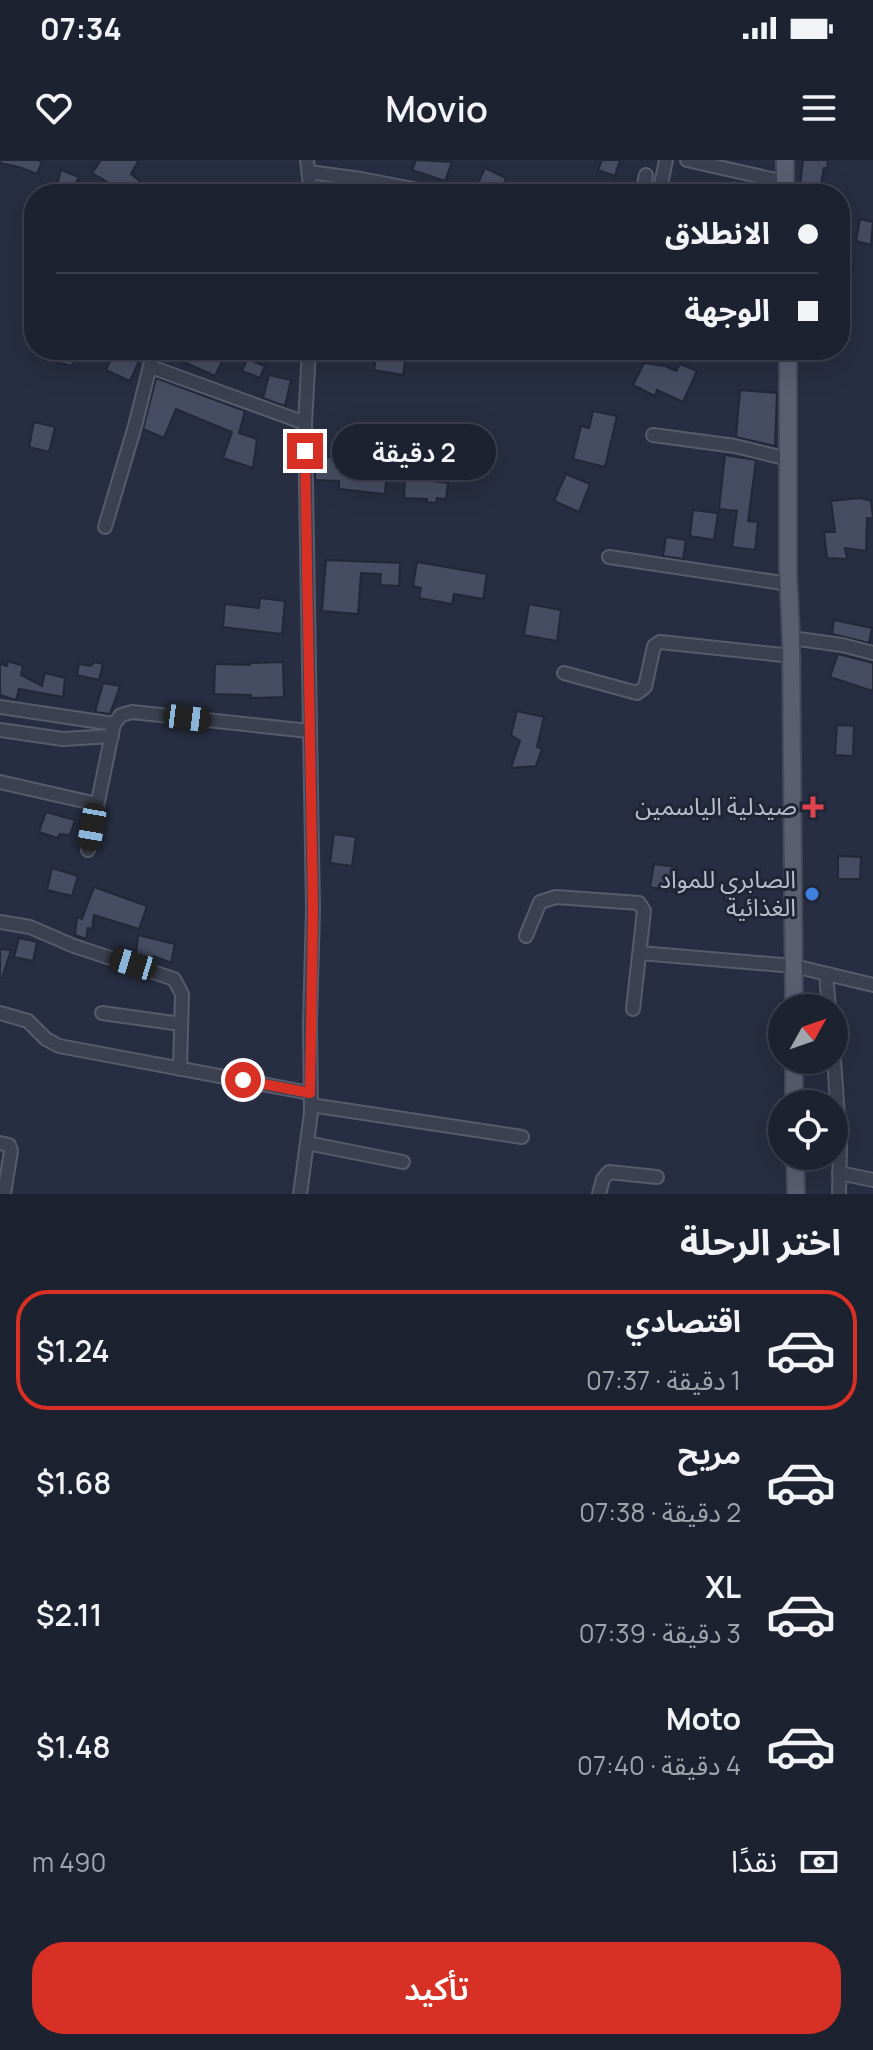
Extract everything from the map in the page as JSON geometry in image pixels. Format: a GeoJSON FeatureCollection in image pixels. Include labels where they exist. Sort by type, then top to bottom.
{"type":"FeatureCollection","features":[{"type":"Feature","properties":{"kind":"main road"},"geometry":{"type":"LineString","coordinates":[[785,160],[785,184]]}},
{"type":"Feature","properties":{"kind":"main road"},"geometry":{"type":"LineString","coordinates":[[788,360],[794,994]]}},
{"type":"Feature","properties":{"kind":"main road"},"geometry":{"type":"LineString","coordinates":[[795,1170],[796,1194]]}},
{"type":"Feature","properties":{"kind":"street"},"geometry":{"type":"LineString","coordinates":[[661,184],[666,160]]}},
{"type":"Feature","properties":{"kind":"street"},"geometry":{"type":"LineString","coordinates":[[687,160],[771,184]]}},
{"type":"Feature","properties":{"kind":"street"},"geometry":{"type":"LineString","coordinates":[[308,166],[387,184]]}},
{"type":"Feature","properties":{"kind":"street"},"geometry":{"type":"LineString","coordinates":[[644,184],[646,175]]}},
{"type":"Feature","properties":{"kind":"street"},"geometry":{"type":"LineString","coordinates":[[105,527],[152,360]]}},
{"type":"Feature","properties":{"kind":"street"},"geometry":{"type":"LineString","coordinates":[[300,1194],[310,1099],[313,909],[305,423],[308,360]]}},
{"type":"Feature","properties":{"kind":"street"},"geometry":{"type":"LineString","coordinates":[[151,367],[305,423]]}},
{"type":"Feature","properties":{"kind":"street"},"geometry":{"type":"LineString","coordinates":[[653,435],[735,446],[788,459]]}},
{"type":"Feature","properties":{"kind":"street"},"geometry":{"type":"LineString","coordinates":[[609,557],[789,584]]}},
{"type":"Feature","properties":{"kind":"street"},"geometry":{"type":"LineString","coordinates":[[791,638],[873,653]]}},
{"type":"Feature","properties":{"kind":"street"},"geometry":{"type":"LineString","coordinates":[[564,673],[637,693],[645,687],[654,646],[660,642],[792,656]]}},
{"type":"Feature","properties":{"kind":"street"},"geometry":{"type":"LineString","coordinates":[[0,707],[113,730]]}},
{"type":"Feature","properties":{"kind":"street"},"geometry":{"type":"LineString","coordinates":[[88,850],[113,730],[121,715],[132,712],[309,731]]}},
{"type":"Feature","properties":{"kind":"street"},"geometry":{"type":"LineString","coordinates":[[0,730],[63,739],[113,730]]}},
{"type":"Feature","properties":{"kind":"street"},"geometry":{"type":"LineString","coordinates":[[0,782],[97,804]]}},
{"type":"Feature","properties":{"kind":"street"},"geometry":{"type":"LineString","coordinates":[[526,936],[540,902],[556,897],[636,901],[644,911],[633,1009]]}},
{"type":"Feature","properties":{"kind":"street"},"geometry":{"type":"LineString","coordinates":[[0,922],[30,927],[74,946],[174,979],[181,990],[180,1069]]}},
{"type":"Feature","properties":{"kind":"street"},"geometry":{"type":"LineString","coordinates":[[640,953],[794,966],[873,985]]}},
{"type":"Feature","properties":{"kind":"street"},"geometry":{"type":"LineString","coordinates":[[826,974],[828,994]]}},
{"type":"Feature","properties":{"kind":"street"},"geometry":{"type":"LineString","coordinates":[[0,1013],[28,1021],[46,1039],[59,1046],[180,1069],[310,1099],[522,1137]]}},
{"type":"Feature","properties":{"kind":"street"},"geometry":{"type":"LineString","coordinates":[[102,1013],[181,1024]]}},
{"type":"Feature","properties":{"kind":"street"},"geometry":{"type":"LineString","coordinates":[[835,1074],[839,1194]]}},
{"type":"Feature","properties":{"kind":"street"},"geometry":{"type":"LineString","coordinates":[[0,1143],[9,1145],[11,1151],[4,1194]]}},
{"type":"Feature","properties":{"kind":"street"},"geometry":{"type":"LineString","coordinates":[[307,1143],[403,1162]]}},
{"type":"Feature","properties":{"kind":"street"},"geometry":{"type":"LineString","coordinates":[[599,1194],[603,1179],[609,1172],[657,1177]]}},
{"type":"Feature","properties":{"kind":"street"},"geometry":{"type":"LineString","coordinates":[[839,1173],[873,1180]]}},
{"type":"Feature","properties":{"kind":"building"},"geometry":{"type":"Polygon","coordinates":[[[0,160],[42,162],[37,174],[0,163],[0,160]]]}},
{"type":"Feature","properties":{"kind":"building"},"geometry":{"type":"Polygon","coordinates":[[[101,160],[139,160],[131,174],[144,184],[111,184],[92,173],[101,160]]]}},
{"type":"Feature","properties":{"kind":"building"},"geometry":{"type":"Polygon","coordinates":[[[416,160],[452,162],[445,181],[412,170],[416,160]]]}},
{"type":"Feature","properties":{"kind":"building"},"geometry":{"type":"Polygon","coordinates":[[[602,160],[620,160],[615,176],[598,170],[602,160]]]}},
{"type":"Feature","properties":{"kind":"building"},"geometry":{"type":"Polygon","coordinates":[[[803,160],[828,160],[821,184],[800,184],[803,160]]]}},
{"type":"Feature","properties":{"kind":"building"},"geometry":{"type":"Polygon","coordinates":[[[485,168],[506,178],[504,184],[478,184],[485,168]]]}},
{"type":"Feature","properties":{"kind":"building"},"geometry":{"type":"Polygon","coordinates":[[[61,170],[79,177],[76,184],[57,184],[61,170]]]}},
{"type":"Feature","properties":{"kind":"building"},"geometry":{"type":"Polygon","coordinates":[[[860,219],[873,222],[871,245],[856,241],[860,219]]]}},
{"type":"Feature","properties":{"kind":"building"},"geometry":{"type":"Polygon","coordinates":[[[850,258],[854,259],[850,279],[850,258]]]}},
{"type":"Feature","properties":{"kind":"building"},"geometry":{"type":"Polygon","coordinates":[[[49,360],[74,360],[72,366],[49,360]]]}},
{"type":"Feature","properties":{"kind":"building"},"geometry":{"type":"Polygon","coordinates":[[[110,360],[139,360],[130,381],[106,370],[110,360]]]}},
{"type":"Feature","properties":{"kind":"building"},"geometry":{"type":"Polygon","coordinates":[[[185,360],[223,360],[215,376],[185,360]]]}},
{"type":"Feature","properties":{"kind":"building"},"geometry":{"type":"Polygon","coordinates":[[[247,360],[265,366],[260,378],[242,371],[247,360]]]}},
{"type":"Feature","properties":{"kind":"building"},"geometry":{"type":"Polygon","coordinates":[[[376,360],[405,360],[403,375],[374,370],[376,360]]]}},
{"type":"Feature","properties":{"kind":"building"},"geometry":{"type":"Polygon","coordinates":[[[644,363],[676,371],[680,364],[697,371],[683,402],[657,390],[655,396],[633,385],[644,363]]]}},
{"type":"Feature","properties":{"kind":"building"},"geometry":{"type":"Polygon","coordinates":[[[269,375],[291,380],[285,406],[263,398],[269,375]]]}},
{"type":"Feature","properties":{"kind":"building"},"geometry":{"type":"Polygon","coordinates":[[[156,378],[245,411],[239,433],[257,439],[253,468],[223,458],[232,432],[176,409],[164,438],[143,429],[156,378]]]}},
{"type":"Feature","properties":{"kind":"building"},"geometry":{"type":"Polygon","coordinates":[[[740,390],[777,393],[775,446],[736,437],[740,390]]]}},
{"type":"Feature","properties":{"kind":"building"},"geometry":{"type":"Polygon","coordinates":[[[593,411],[617,416],[605,467],[573,459],[581,426],[589,428],[593,411]]]}},
{"type":"Feature","properties":{"kind":"building"},"geometry":{"type":"Polygon","coordinates":[[[34,422],[55,427],[49,452],[29,447],[34,422]]]}},
{"type":"Feature","properties":{"kind":"building"},"geometry":{"type":"Polygon","coordinates":[[[400,444],[428,446],[425,480],[448,483],[446,499],[437,498],[436,503],[427,502],[427,499],[404,498],[406,460],[399,459],[400,444]]]}},
{"type":"Feature","properties":{"kind":"building"},"geometry":{"type":"Polygon","coordinates":[[[315,455],[387,465],[385,494],[339,489],[339,481],[315,480],[315,455]]]}},
{"type":"Feature","properties":{"kind":"building"},"geometry":{"type":"Polygon","coordinates":[[[725,455],[756,460],[748,521],[758,522],[755,550],[732,547],[737,511],[719,509],[725,455]]]}},
{"type":"Feature","properties":{"kind":"building"},"geometry":{"type":"Polygon","coordinates":[[[566,474],[590,484],[579,512],[554,501],[566,474]]]}},
{"type":"Feature","properties":{"kind":"building"},"geometry":{"type":"Polygon","coordinates":[[[861,498],[871,501],[873,518],[867,518],[866,551],[845,548],[847,559],[827,558],[824,532],[835,532],[831,501],[861,498]]]}},
{"type":"Feature","properties":{"kind":"building"},"geometry":{"type":"Polygon","coordinates":[[[693,510],[718,513],[714,540],[690,536],[693,510]]]}},
{"type":"Feature","properties":{"kind":"building"},"geometry":{"type":"Polygon","coordinates":[[[666,537],[686,540],[683,559],[663,556],[666,537]]]}},
{"type":"Feature","properties":{"kind":"building"},"geometry":{"type":"Polygon","coordinates":[[[326,560],[400,563],[399,586],[380,585],[381,574],[361,573],[358,614],[322,611],[326,560]]]}},
{"type":"Feature","properties":{"kind":"building"},"geometry":{"type":"Polygon","coordinates":[[[417,562],[487,574],[483,599],[454,594],[452,604],[419,598],[421,588],[413,586],[417,562]]]}},
{"type":"Feature","properties":{"kind":"building"},"geometry":{"type":"Polygon","coordinates":[[[260,598],[285,601],[282,634],[223,627],[225,604],[259,608],[260,598]]]}},
{"type":"Feature","properties":{"kind":"building"},"geometry":{"type":"Polygon","coordinates":[[[529,604],[561,610],[557,641],[524,635],[529,604]]]}},
{"type":"Feature","properties":{"kind":"building"},"geometry":{"type":"Polygon","coordinates":[[[834,620],[872,628],[869,643],[832,634],[834,620]]]}},
{"type":"Feature","properties":{"kind":"building"},"geometry":{"type":"Polygon","coordinates":[[[838,654],[873,663],[873,691],[830,677],[838,654]]]}},
{"type":"Feature","properties":{"kind":"building"},"geometry":{"type":"Polygon","coordinates":[[[8,661],[23,666],[21,675],[42,686],[45,673],[65,678],[63,697],[19,689],[16,700],[0,695],[0,664],[7,666],[8,661]]]}},
{"type":"Feature","properties":{"kind":"building"},"geometry":{"type":"Polygon","coordinates":[[[94,662],[103,664],[99,680],[77,675],[79,664],[91,666],[94,662]]]}},
{"type":"Feature","properties":{"kind":"building"},"geometry":{"type":"Polygon","coordinates":[[[283,662],[284,697],[251,698],[251,695],[214,694],[215,664],[283,662]]]}},
{"type":"Feature","properties":{"kind":"building"},"geometry":{"type":"Polygon","coordinates":[[[103,683],[120,686],[110,714],[95,712],[103,683]]]}},
{"type":"Feature","properties":{"kind":"building"},"geometry":{"type":"Polygon","coordinates":[[[517,711],[544,717],[537,747],[542,749],[536,766],[511,768],[520,741],[511,735],[517,711]]]}},
{"type":"Feature","properties":{"kind":"building"},"geometry":{"type":"Polygon","coordinates":[[[837,725],[854,726],[853,756],[835,755],[837,725]]]}},
{"type":"Feature","properties":{"kind":"building"},"geometry":{"type":"Polygon","coordinates":[[[46,812],[75,820],[70,835],[60,834],[57,838],[39,832],[46,812]]]}},
{"type":"Feature","properties":{"kind":"building"},"geometry":{"type":"Polygon","coordinates":[[[334,834],[356,837],[352,866],[330,863],[334,834]]]}},
{"type":"Feature","properties":{"kind":"building"},"geometry":{"type":"Polygon","coordinates":[[[838,856],[861,857],[860,879],[838,879],[838,856]]]}},
{"type":"Feature","properties":{"kind":"building"},"geometry":{"type":"Polygon","coordinates":[[[654,864],[677,867],[673,892],[650,887],[654,864]]]}},
{"type":"Feature","properties":{"kind":"building"},"geometry":{"type":"Polygon","coordinates":[[[52,868],[78,876],[72,896],[47,890],[52,868]]]}},
{"type":"Feature","properties":{"kind":"building"},"geometry":{"type":"Polygon","coordinates":[[[94,887],[147,906],[139,929],[94,915],[92,929],[88,928],[86,939],[75,935],[77,917],[82,919],[94,887]]]}},
{"type":"Feature","properties":{"kind":"building"},"geometry":{"type":"Polygon","coordinates":[[[138,935],[175,944],[171,963],[154,956],[152,961],[136,956],[138,935]]]}},
{"type":"Feature","properties":{"kind":"building"},"geometry":{"type":"Polygon","coordinates":[[[19,938],[37,942],[33,961],[14,957],[19,938]]]}},
{"type":"Feature","properties":{"kind":"building"},"geometry":{"type":"Polygon","coordinates":[[[0,949],[11,950],[2,978],[0,978],[0,949]]]}},
{"type":"Feature","properties":{"kind":"place","name":"صيدلية الياسمين"},"geometry":{"type":"Point","coordinates":[813,807]}},
{"type":"Feature","properties":{"kind":"place","name":"الصابري للمواد الغذائية"},"geometry":{"type":"Point","coordinates":[812,894]}},
{"type":"Feature","properties":{"kind":"route"},"geometry":{"type":"LineString","coordinates":[[243,1080],[310,1093],[313,909],[305,451]]}}]}
